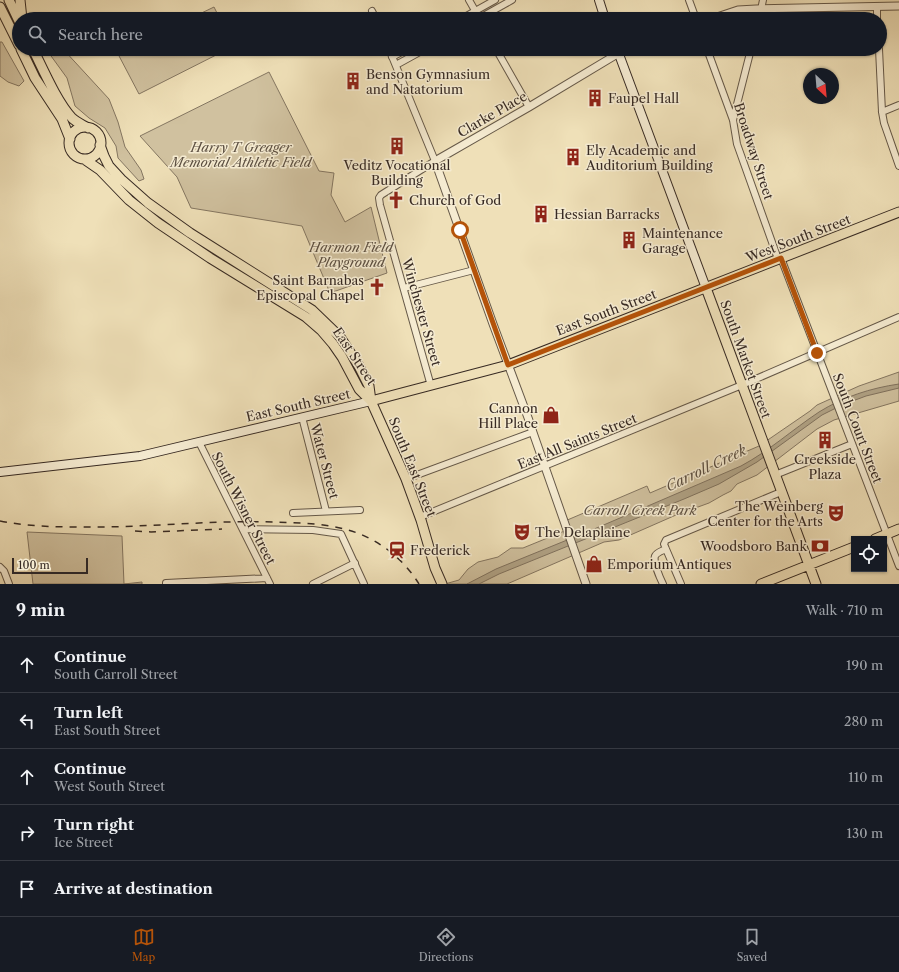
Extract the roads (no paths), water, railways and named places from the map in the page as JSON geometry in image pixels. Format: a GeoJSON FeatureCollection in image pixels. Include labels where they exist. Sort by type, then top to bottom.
{"type":"FeatureCollection","features":[{"type":"Feature","properties":{"kind":"main road"},"geometry":{"type":"LineString","coordinates":[[9,0],[15,12]]}},
{"type":"Feature","properties":{"kind":"main road"},"geometry":{"type":"LineString","coordinates":[[20,0],[21,12]]}},
{"type":"Feature","properties":{"kind":"main road"},"geometry":{"type":"LineString","coordinates":[[599,0],[603,12]]}},
{"type":"Feature","properties":{"kind":"main road"},"geometry":{"type":"LineString","coordinates":[[0,7],[12,32]]}},
{"type":"Feature","properties":{"kind":"main road"},"geometry":{"type":"LineString","coordinates":[[0,18],[12,33]]}},
{"type":"Feature","properties":{"kind":"main road"},"geometry":{"type":"LineString","coordinates":[[24,56],[35,78],[62,119],[70,139]]}},
{"type":"Feature","properties":{"kind":"main road"},"geometry":{"type":"LineString","coordinates":[[36,56],[52,87],[68,113],[73,119],[97,133],[99,137],[100,145],[96,154],[91,158],[84,159],[75,156],[69,145],[70,139],[75,131],[81,128],[88,128]]}},
{"type":"Feature","properties":{"kind":"main road","name":"South Market Street"},"geometry":{"type":"LineString","coordinates":[[620,56],[816,584]]}},
{"type":"Feature","properties":{"kind":"main road","name":"East Street"},"geometry":{"type":"LineString","coordinates":[[100,145],[109,166],[148,203],[190,233],[293,297],[312,310],[326,323],[340,337],[359,366],[369,386],[371,401]]}},
{"type":"Feature","properties":{"kind":"main road","name":"East Street"},"geometry":{"type":"LineString","coordinates":[[84,159],[100,170],[129,200],[164,227],[204,254],[306,317],[334,344],[359,389],[371,401]]}},
{"type":"Feature","properties":{"kind":"main road","name":"West South Street"},"geometry":{"type":"LineString","coordinates":[[706,288],[899,212]]}},
{"type":"Feature","properties":{"kind":"main road","name":"East South Street"},"geometry":{"type":"LineString","coordinates":[[0,472],[140,456],[431,386],[508,365],[706,288]]}},
{"type":"Feature","properties":{"kind":"main road","name":"South East Street"},"geometry":{"type":"LineString","coordinates":[[371,401],[406,479],[420,517],[434,568],[436,584]]}},
{"type":"Feature","properties":{"kind":"main road"},"geometry":{"type":"LineString","coordinates":[[882,536],[899,529]]}},
{"type":"Feature","properties":{"kind":"main road"},"geometry":{"type":"LineString","coordinates":[[761,584],[851,548]]}},
{"type":"Feature","properties":{"kind":"main road","name":"South East Street"},"geometry":{"type":"LineString","coordinates":[[434,568],[442,584]]}},
{"type":"Feature","properties":{"kind":"street"},"geometry":{"type":"LineString","coordinates":[[469,0],[475,11],[495,0]]}},
{"type":"Feature","properties":{"kind":"street"},"geometry":{"type":"LineString","coordinates":[[491,12],[512,0]]}},
{"type":"Feature","properties":{"kind":"street"},"geometry":{"type":"LineString","coordinates":[[689,0],[693,12]]}},
{"type":"Feature","properties":{"kind":"street"},"geometry":{"type":"LineString","coordinates":[[760,12],[763,0]]}},
{"type":"Feature","properties":{"kind":"street"},"geometry":{"type":"LineString","coordinates":[[877,6],[877,12]]}},
{"type":"Feature","properties":{"kind":"street"},"geometry":{"type":"LineString","coordinates":[[732,12],[761,8],[899,6]]}},
{"type":"Feature","properties":{"kind":"street"},"geometry":{"type":"LineString","coordinates":[[396,65],[412,56]]}},
{"type":"Feature","properties":{"kind":"street"},"geometry":{"type":"LineString","coordinates":[[500,56],[529,107]]}},
{"type":"Feature","properties":{"kind":"street","name":"Clarke Place"},"geometry":{"type":"LineString","coordinates":[[379,198],[381,195],[436,161],[529,107],[610,56]]}},
{"type":"Feature","properties":{"kind":"street","name":"Broadway Street"},"geometry":{"type":"LineString","coordinates":[[710,56],[733,120],[737,144],[817,353]]}},
{"type":"Feature","properties":{"kind":"street"},"geometry":{"type":"LineString","coordinates":[[733,120],[750,56]]}},
{"type":"Feature","properties":{"kind":"street"},"geometry":{"type":"LineString","coordinates":[[879,56],[882,112],[884,123],[899,166]]}},
{"type":"Feature","properties":{"kind":"street"},"geometry":{"type":"LineString","coordinates":[[392,57],[436,161],[586,584]]}},
{"type":"Feature","properties":{"kind":"street"},"geometry":{"type":"LineString","coordinates":[[882,112],[899,105]]}},
{"type":"Feature","properties":{"kind":"street","name":"Winchester Street"},"geometry":{"type":"LineString","coordinates":[[379,198],[431,386]]}},
{"type":"Feature","properties":{"kind":"street"},"geometry":{"type":"LineString","coordinates":[[404,288],[474,270]]}},
{"type":"Feature","properties":{"kind":"street","name":"East All Saints Street"},"geometry":{"type":"LineString","coordinates":[[420,517],[742,385],[899,317]]}},
{"type":"Feature","properties":{"kind":"street","name":"South Court Street"},"geometry":{"type":"LineString","coordinates":[[817,353],[899,566]]}},
{"type":"Feature","properties":{"kind":"street","name":"Water Street"},"geometry":{"type":"LineString","coordinates":[[302,417],[326,511]]}},
{"type":"Feature","properties":{"kind":"street"},"geometry":{"type":"LineString","coordinates":[[406,479],[533,432]]}},
{"type":"Feature","properties":{"kind":"street","name":"South Wisner Street"},"geometry":{"type":"LineString","coordinates":[[199,442],[270,584]]}},
{"type":"Feature","properties":{"kind":"street"},"geometry":{"type":"LineString","coordinates":[[775,475],[852,444]]}},
{"type":"Feature","properties":{"kind":"street"},"geometry":{"type":"LineString","coordinates":[[681,584],[664,544],[666,540],[781,492]]}},
{"type":"Feature","properties":{"kind":"street"},"geometry":{"type":"LineString","coordinates":[[292,513],[360,510]]}},
{"type":"Feature","properties":{"kind":"street"},"geometry":{"type":"LineString","coordinates":[[243,529],[313,530],[341,534],[364,584]]}},
{"type":"Feature","properties":{"kind":"street"},"geometry":{"type":"LineString","coordinates":[[662,584],[654,561],[655,556],[658,553],[666,549]]}},
{"type":"Feature","properties":{"kind":"street"},"geometry":{"type":"LineString","coordinates":[[313,584],[355,563]]}},
{"type":"Feature","properties":{"kind":"street"},"geometry":{"type":"LineString","coordinates":[[0,567],[4,571],[9,584]]}},
{"type":"Feature","properties":{"kind":"street"},"geometry":{"type":"LineString","coordinates":[[166,584],[267,578]]}},
{"type":"Feature","properties":{"kind":"railway"},"geometry":{"type":"LineString","coordinates":[[0,521],[29,525],[69,527],[249,522],[301,523],[330,526],[359,534],[379,544],[397,558],[413,575],[419,584]]}},
{"type":"Feature","properties":{"kind":"railway"},"geometry":{"type":"LineString","coordinates":[[135,531],[151,532],[222,529]]}},
{"type":"Feature","properties":{"kind":"place","name":"Benson Gymnasium and Natatorium"},"geometry":{"type":"Point","coordinates":[353,81]}},
{"type":"Feature","properties":{"kind":"place","name":"Faupel Hall"},"geometry":{"type":"Point","coordinates":[595,98]}},
{"type":"Feature","properties":{"kind":"place","name":"Veditz Vocational Building"},"geometry":{"type":"Point","coordinates":[397,146]}},
{"type":"Feature","properties":{"kind":"place","name":"Ely Academic and Auditorium Building"},"geometry":{"type":"Point","coordinates":[573,157]}},
{"type":"Feature","properties":{"kind":"place","name":"Church of God"},"geometry":{"type":"Point","coordinates":[396,200]}},
{"type":"Feature","properties":{"kind":"place","name":"Hessian Barracks"},"geometry":{"type":"Point","coordinates":[541,214]}},
{"type":"Feature","properties":{"kind":"place","name":"Maintenance Garage"},"geometry":{"type":"Point","coordinates":[629,240]}},
{"type":"Feature","properties":{"kind":"place","name":"Saint Barnabas Episcopal Chapel"},"geometry":{"type":"Point","coordinates":[377,287]}},
{"type":"Feature","properties":{"kind":"place","name":"Cannon Hill Place"},"geometry":{"type":"Point","coordinates":[551,415]}},
{"type":"Feature","properties":{"kind":"place","name":"Creekside Plaza"},"geometry":{"type":"Point","coordinates":[825,440]}},
{"type":"Feature","properties":{"kind":"place","name":"The Weinberg Center for the Arts"},"geometry":{"type":"Point","coordinates":[836,513]}},
{"type":"Feature","properties":{"kind":"place","name":"The Delaplaine"},"geometry":{"type":"Point","coordinates":[522,532]}},
{"type":"Feature","properties":{"kind":"place","name":"Woodsboro Bank"},"geometry":{"type":"Point","coordinates":[820,546]}},
{"type":"Feature","properties":{"kind":"place","name":"Frederick"},"geometry":{"type":"Point","coordinates":[397,550]}},
{"type":"Feature","properties":{"kind":"place","name":"Emporium Antiques"},"geometry":{"type":"Point","coordinates":[594,564]}},
{"type":"Feature","properties":{"kind":"park label","name":"Harry T Greager Memorial Athletic Field"},"geometry":{"type":"Point","coordinates":[241,154]}},
{"type":"Feature","properties":{"kind":"park label","name":"Harmon Field Playground"},"geometry":{"type":"Point","coordinates":[351,254]}},
{"type":"Feature","properties":{"kind":"park label","name":"Carroll Creek Park"},"geometry":{"type":"Point","coordinates":[640,510]}},
{"type":"Feature","properties":{"kind":"water label","name":"Carroll Creek"},"geometry":{"type":"Point","coordinates":[706,468]}}]}
